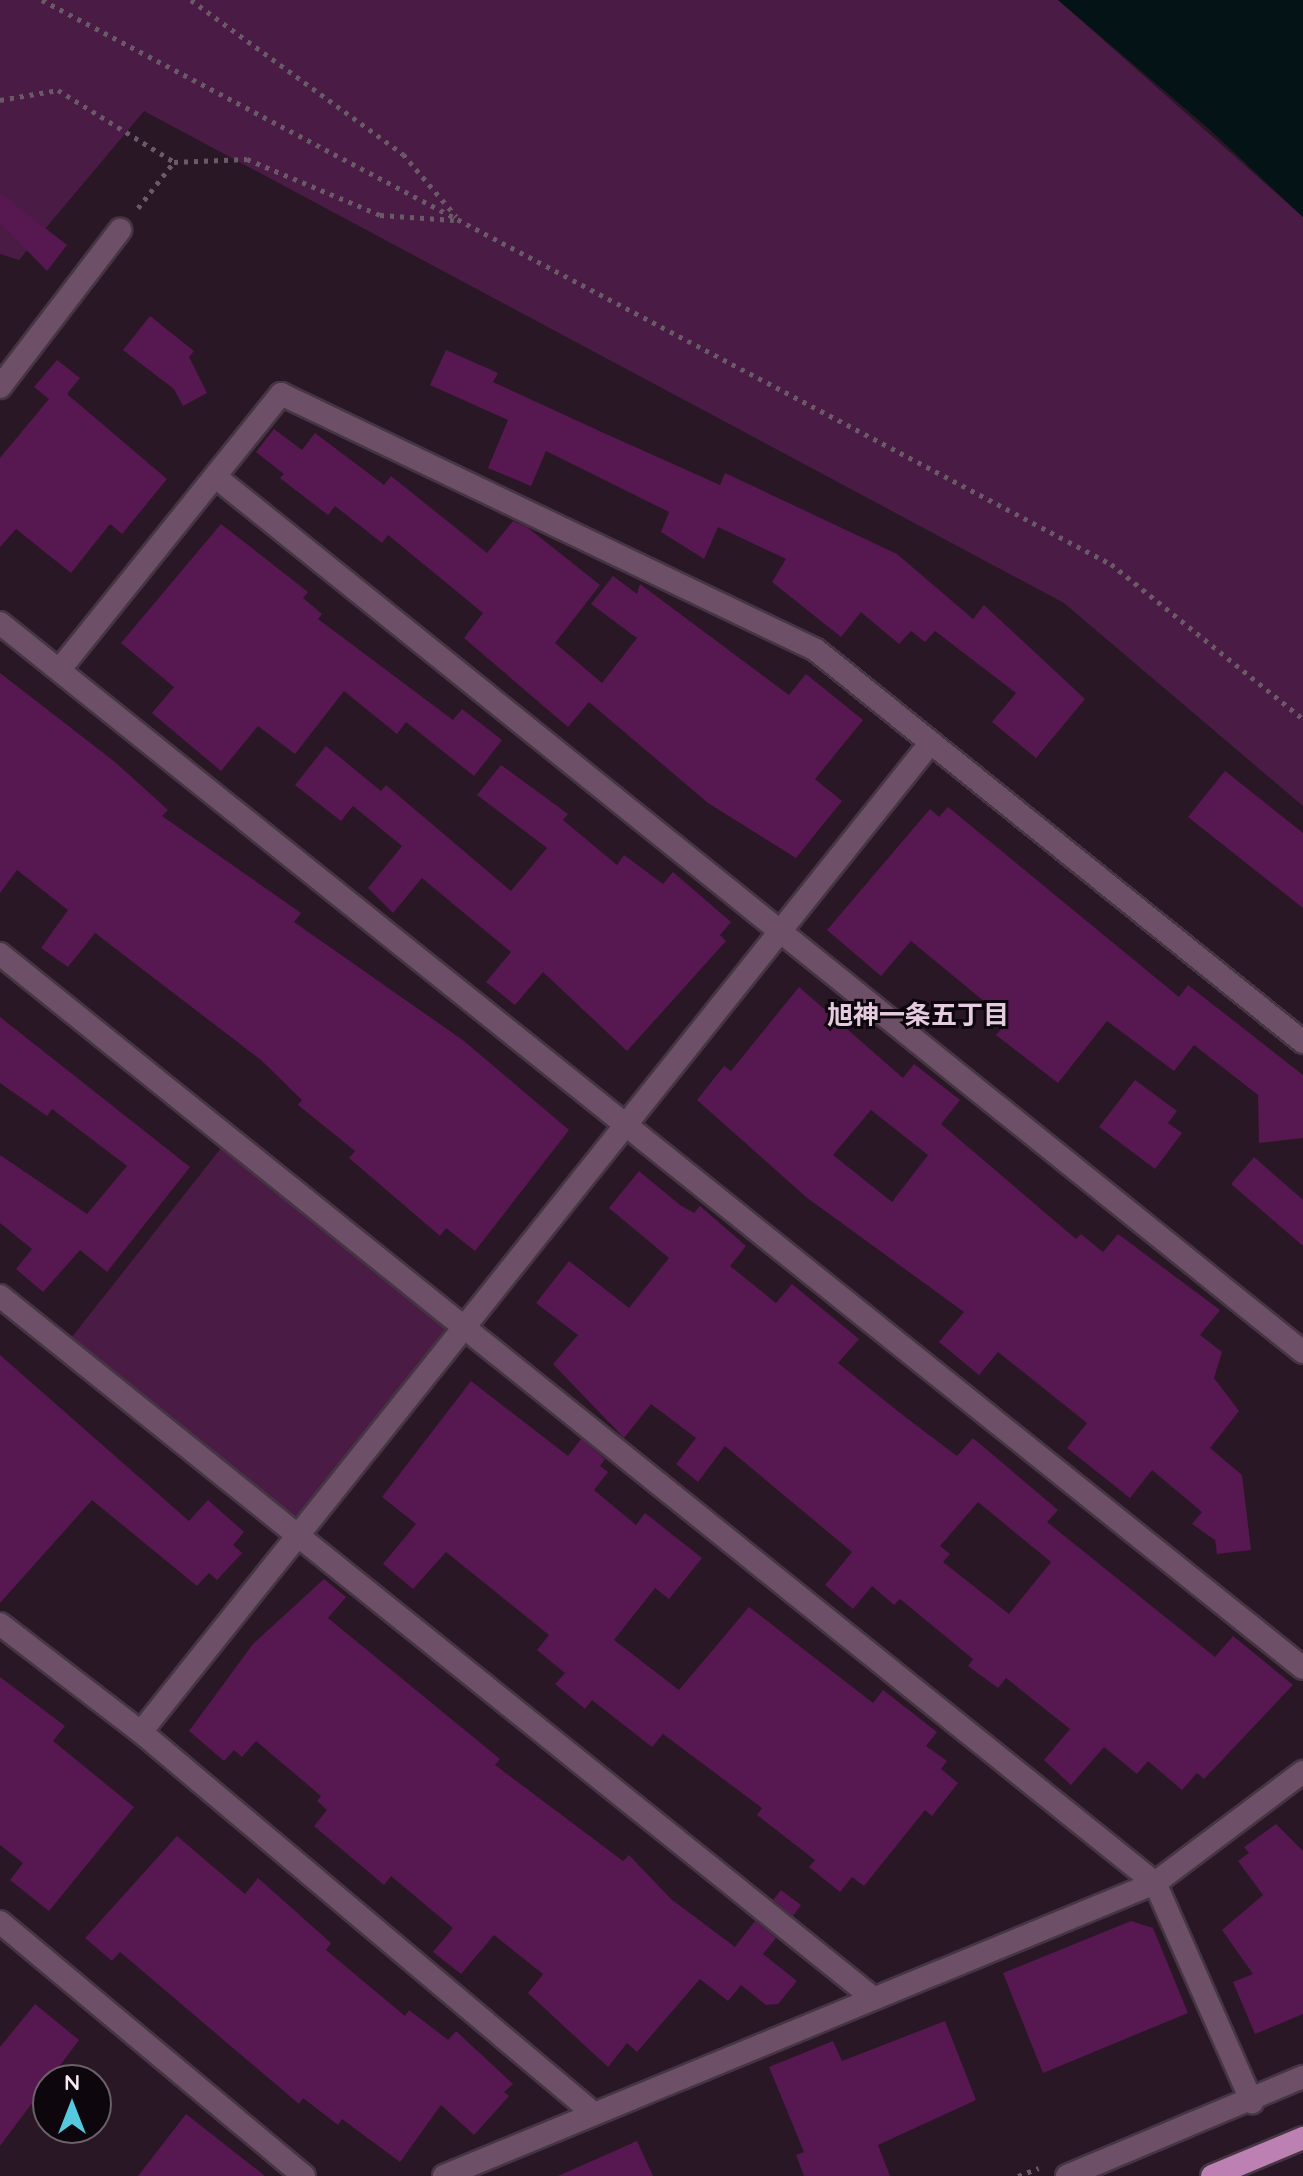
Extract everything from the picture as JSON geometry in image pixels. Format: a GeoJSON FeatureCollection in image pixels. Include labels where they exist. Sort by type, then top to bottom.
{"type":"FeatureCollection","features":[{"type":"Feature","properties":{"kind":"main road"},"geometry":{"type":"LineString","coordinates":[[1212,2176],[1303,2138]]}},
{"type":"Feature","properties":{"kind":"street"},"geometry":{"type":"LineString","coordinates":[[0,387],[120,230]]}},
{"type":"Feature","properties":{"kind":"street"},"geometry":{"type":"LineString","coordinates":[[60,669],[217,478],[281,394],[816,650],[929,745],[1303,1042]]}},
{"type":"Feature","properties":{"kind":"street"},"geometry":{"type":"LineString","coordinates":[[217,478],[1303,1352]]}},
{"type":"Feature","properties":{"kind":"street"},"geometry":{"type":"LineString","coordinates":[[0,623],[1303,1668]]}},
{"type":"Feature","properties":{"kind":"street"},"geometry":{"type":"LineString","coordinates":[[141,1732],[302,1535],[627,1125],[786,933],[929,745]]}},
{"type":"Feature","properties":{"kind":"street"},"geometry":{"type":"LineString","coordinates":[[0,954],[1155,1883],[1252,2102]]}},
{"type":"Feature","properties":{"kind":"street"},"geometry":{"type":"LineString","coordinates":[[0,1296],[302,1535],[873,1998]]}},
{"type":"Feature","properties":{"kind":"street"},"geometry":{"type":"LineString","coordinates":[[0,1624],[141,1732],[592,2112]]}},
{"type":"Feature","properties":{"kind":"street"},"geometry":{"type":"LineString","coordinates":[[444,2176],[592,2112],[1155,1883],[1303,1772]]}},
{"type":"Feature","properties":{"kind":"street"},"geometry":{"type":"LineString","coordinates":[[0,1922],[304,2176]]}},
{"type":"Feature","properties":{"kind":"street"},"geometry":{"type":"LineString","coordinates":[[1067,2176],[1252,2102],[1303,2077]]}},
{"type":"Feature","properties":{"kind":"path"},"geometry":{"type":"LineString","coordinates":[[42,0],[1111,564],[1303,719]]}},
{"type":"Feature","properties":{"kind":"path"},"geometry":{"type":"LineString","coordinates":[[191,0],[403,154],[459,220]]}},
{"type":"Feature","properties":{"kind":"path"},"geometry":{"type":"LineString","coordinates":[[0,100],[58,90],[174,162],[247,159],[380,215],[459,220]]}},
{"type":"Feature","properties":{"kind":"path"},"geometry":{"type":"LineString","coordinates":[[120,230],[174,162]]}},
{"type":"Feature","properties":{"kind":"shaded area"},"geometry":{"type":"Polygon","coordinates":[[[0,0],[1058,0],[1303,217],[1303,806],[1064,603],[144,111],[19,260],[0,254],[0,0]]]}},
{"type":"Feature","properties":{"kind":"shaded area"},"geometry":{"type":"Polygon","coordinates":[[[1058,0],[1303,0],[1303,217],[1208,128],[1058,0]]]}},
{"type":"Feature","properties":{"kind":"shaded area"},"geometry":{"type":"Polygon","coordinates":[[[229,1138],[466,1328],[302,1535],[64,1347],[229,1138]]]}},
{"type":"Feature","properties":{"kind":"building"},"geometry":{"type":"Polygon","coordinates":[[[0,193],[67,245],[47,271],[0,223],[0,193]]]}},
{"type":"Feature","properties":{"kind":"building"},"geometry":{"type":"Polygon","coordinates":[[[150,316],[194,351],[189,357],[207,393],[183,406],[174,389],[123,350],[150,316]]]}},
{"type":"Feature","properties":{"kind":"building"},"geometry":{"type":"Polygon","coordinates":[[[446,350],[498,373],[493,382],[606,434],[720,485],[725,473],[897,554],[973,619],[984,605],[1085,699],[1036,758],[992,722],[1016,693],[935,631],[925,642],[911,631],[899,644],[861,612],[841,637],[772,582],[786,559],[718,527],[704,559],[661,532],[669,512],[546,451],[531,486],[488,468],[508,420],[430,385],[446,350]]]}},
{"type":"Feature","properties":{"kind":"building"},"geometry":{"type":"Polygon","coordinates":[[[57,360],[80,378],[67,394],[167,479],[122,534],[110,524],[71,573],[16,529],[0,547],[0,458],[49,399],[34,387],[57,360]]]}},
{"type":"Feature","properties":{"kind":"building"},"geometry":{"type":"Polygon","coordinates":[[[274,429],[302,450],[315,433],[384,485],[391,476],[487,553],[513,521],[527,527],[600,585],[555,643],[602,683],[637,638],[591,604],[613,576],[637,594],[640,584],[789,695],[806,674],[863,720],[815,779],[842,801],[796,858],[708,803],[589,702],[568,727],[464,638],[483,613],[388,535],[382,543],[335,506],[328,515],[280,478],[284,474],[256,452],[274,429]]]}},
{"type":"Feature","properties":{"kind":"building"},"geometry":{"type":"Polygon","coordinates":[[[221,524],[308,592],[303,598],[322,614],[318,619],[453,720],[462,709],[502,740],[474,776],[406,722],[397,734],[344,691],[295,754],[258,726],[221,771],[152,713],[174,687],[121,643],[221,524]]]}},
{"type":"Feature","properties":{"kind":"building"},"geometry":{"type":"Polygon","coordinates":[[[0,673],[115,762],[168,810],[162,816],[301,913],[294,922],[464,1041],[569,1130],[475,1251],[446,1228],[440,1236],[349,1158],[355,1151],[298,1105],[302,1100],[261,1060],[95,933],[68,967],[41,948],[68,910],[17,870],[0,893],[0,673]]]}},
{"type":"Feature","properties":{"kind":"building"},"geometry":{"type":"Polygon","coordinates":[[[326,746],[381,791],[386,785],[511,891],[547,848],[477,795],[501,765],[568,814],[563,820],[617,865],[624,855],[663,884],[673,872],[731,922],[720,935],[726,941],[627,1051],[543,972],[515,1005],[486,982],[511,952],[422,878],[393,913],[368,888],[402,846],[353,806],[341,821],[295,785],[326,746]]]}},
{"type":"Feature","properties":{"kind":"building"},"geometry":{"type":"Polygon","coordinates":[[[1225,771],[1303,833],[1303,908],[1188,817],[1225,771]]]}},
{"type":"Feature","properties":{"kind":"building"},"geometry":{"type":"Polygon","coordinates":[[[948,807],[1179,997],[1188,985],[1303,1075],[1303,1138],[1259,1143],[1258,1095],[1194,1045],[1174,1071],[1107,1021],[1058,1083],[996,1035],[1008,1021],[911,941],[881,976],[827,930],[930,809],[939,817],[948,807]]]}},
{"type":"Feature","properties":{"kind":"building"},"geometry":{"type":"Polygon","coordinates":[[[799,987],[903,1078],[914,1064],[960,1100],[941,1124],[1076,1239],[1081,1234],[1103,1252],[1118,1234],[1220,1310],[1200,1335],[1222,1352],[1214,1378],[1239,1411],[1210,1448],[1242,1475],[1251,1550],[1217,1554],[1215,1540],[1192,1524],[1202,1512],[1152,1470],[1130,1498],[1067,1448],[1087,1423],[998,1352],[979,1375],[939,1342],[964,1312],[806,1197],[697,1100],[724,1066],[731,1071],[799,987]],[[871,1110],[833,1155],[892,1202],[928,1155],[871,1110]]]}},
{"type":"Feature","properties":{"kind":"building"},"geometry":{"type":"Polygon","coordinates":[[[0,1017],[190,1167],[107,1272],[80,1250],[43,1292],[16,1269],[32,1249],[0,1223],[0,1155],[87,1214],[127,1166],[52,1109],[47,1116],[0,1083],[0,1017]]]}},
{"type":"Feature","properties":{"kind":"building"},"geometry":{"type":"Polygon","coordinates":[[[1135,1080],[1177,1111],[1168,1123],[1182,1133],[1155,1169],[1099,1127],[1135,1080]]]}},
{"type":"Feature","properties":{"kind":"building"},"geometry":{"type":"Polygon","coordinates":[[[1254,1157],[1303,1200],[1303,1246],[1231,1184],[1254,1157]]]}},
{"type":"Feature","properties":{"kind":"building"},"geometry":{"type":"Polygon","coordinates":[[[639,1171],[680,1205],[694,1213],[700,1206],[746,1246],[730,1266],[776,1303],[792,1284],[859,1339],[838,1363],[957,1456],[973,1438],[1058,1510],[1047,1522],[1215,1657],[1233,1636],[1293,1685],[1204,1779],[1197,1773],[1182,1790],[1148,1761],[1137,1774],[1104,1747],[1071,1785],[1044,1760],[1070,1729],[1006,1678],[998,1688],[968,1666],[973,1659],[900,1599],[894,1605],[872,1586],[853,1609],[825,1585],[852,1552],[725,1446],[698,1482],[676,1464],[696,1438],[651,1404],[624,1438],[553,1364],[578,1335],[536,1303],[569,1261],[629,1308],[669,1258],[609,1208],[639,1171]],[[978,1502],[940,1546],[950,1554],[943,1562],[1009,1614],[1051,1562],[978,1502]]]}},
{"type":"Feature","properties":{"kind":"building"},"geometry":{"type":"Polygon","coordinates":[[[0,1355],[189,1521],[208,1500],[244,1532],[233,1545],[242,1553],[217,1580],[209,1573],[197,1586],[92,1500],[0,1603],[0,1355]]]}},
{"type":"Feature","properties":{"kind":"building"},"geometry":{"type":"Polygon","coordinates":[[[471,1381],[568,1456],[581,1439],[605,1459],[600,1466],[608,1472],[594,1490],[636,1525],[645,1513],[702,1558],[669,1599],[655,1588],[614,1640],[679,1690],[749,1607],[873,1703],[883,1690],[937,1732],[926,1746],[947,1761],[941,1769],[958,1783],[932,1816],[925,1810],[864,1886],[852,1877],[840,1892],[809,1867],[815,1860],[757,1815],[762,1808],[663,1734],[652,1747],[592,1700],[585,1709],[555,1684],[565,1673],[537,1650],[549,1635],[446,1552],[413,1589],[383,1564],[416,1524],[382,1497],[471,1381]]]}},
{"type":"Feature","properties":{"kind":"building"},"geometry":{"type":"Polygon","coordinates":[[[324,1579],[346,1597],[328,1618],[500,1759],[495,1765],[623,1861],[629,1855],[671,1899],[735,1947],[755,1921],[776,1938],[763,1954],[797,1981],[778,2004],[766,2005],[741,1985],[728,2001],[700,1979],[637,2052],[627,2043],[608,2067],[528,1993],[543,1974],[494,1935],[461,1974],[433,1952],[453,1928],[391,1876],[384,1885],[314,1826],[327,1810],[317,1801],[321,1796],[256,1741],[242,1757],[234,1750],[224,1761],[189,1731],[253,1644],[324,1579]]]}},
{"type":"Feature","properties":{"kind":"building"},"geometry":{"type":"Polygon","coordinates":[[[0,1677],[65,1726],[53,1741],[134,1807],[49,1911],[10,1880],[23,1863],[0,1845],[0,1677]]]}},
{"type":"Feature","properties":{"kind":"building"},"geometry":{"type":"Polygon","coordinates":[[[1276,1824],[1303,1851],[1303,2014],[1255,2034],[1233,1982],[1253,1974],[1222,1930],[1263,1895],[1238,1861],[1249,1853],[1244,1847],[1276,1824]]]}},
{"type":"Feature","properties":{"kind":"building"},"geometry":{"type":"Polygon","coordinates":[[[177,1836],[245,1894],[258,1878],[331,1943],[326,1950],[405,2016],[409,2010],[448,2040],[456,2031],[513,2084],[504,2092],[509,2096],[474,2135],[441,2105],[400,2162],[342,2119],[338,2125],[303,2098],[299,2104],[120,1952],[112,1961],[85,1938],[177,1836]]]}},
{"type":"Feature","properties":{"kind":"building"},"geometry":{"type":"Polygon","coordinates":[[[781,1890],[801,1905],[793,1916],[773,1900],[781,1890]]]}},
{"type":"Feature","properties":{"kind":"building"},"geometry":{"type":"Polygon","coordinates":[[[1131,1921],[1153,1928],[1188,2013],[1043,2073],[1003,1973],[1131,1921]]]}},
{"type":"Feature","properties":{"kind":"building"},"geometry":{"type":"Polygon","coordinates":[[[35,2004],[79,2040],[61,2064],[32,2064],[32,2103],[0,2146],[0,2047],[35,2004]]]}},
{"type":"Feature","properties":{"kind":"building"},"geometry":{"type":"Polygon","coordinates":[[[945,2021],[976,2100],[878,2145],[890,2176],[804,2176],[796,2155],[804,2152],[769,2067],[833,2041],[842,2061],[945,2021]]]}},
{"type":"Feature","properties":{"kind":"building"},"geometry":{"type":"Polygon","coordinates":[[[186,2114],[265,2176],[138,2176],[186,2114]]]}},
{"type":"Feature","properties":{"kind":"building"},"geometry":{"type":"Polygon","coordinates":[[[637,2141],[653,2176],[558,2176],[637,2141]]]}},
{"type":"Feature","properties":{"kind":"district","name":"旭神一条五丁目"},"geometry":{"type":"Point","coordinates":[918,1015]}}]}
